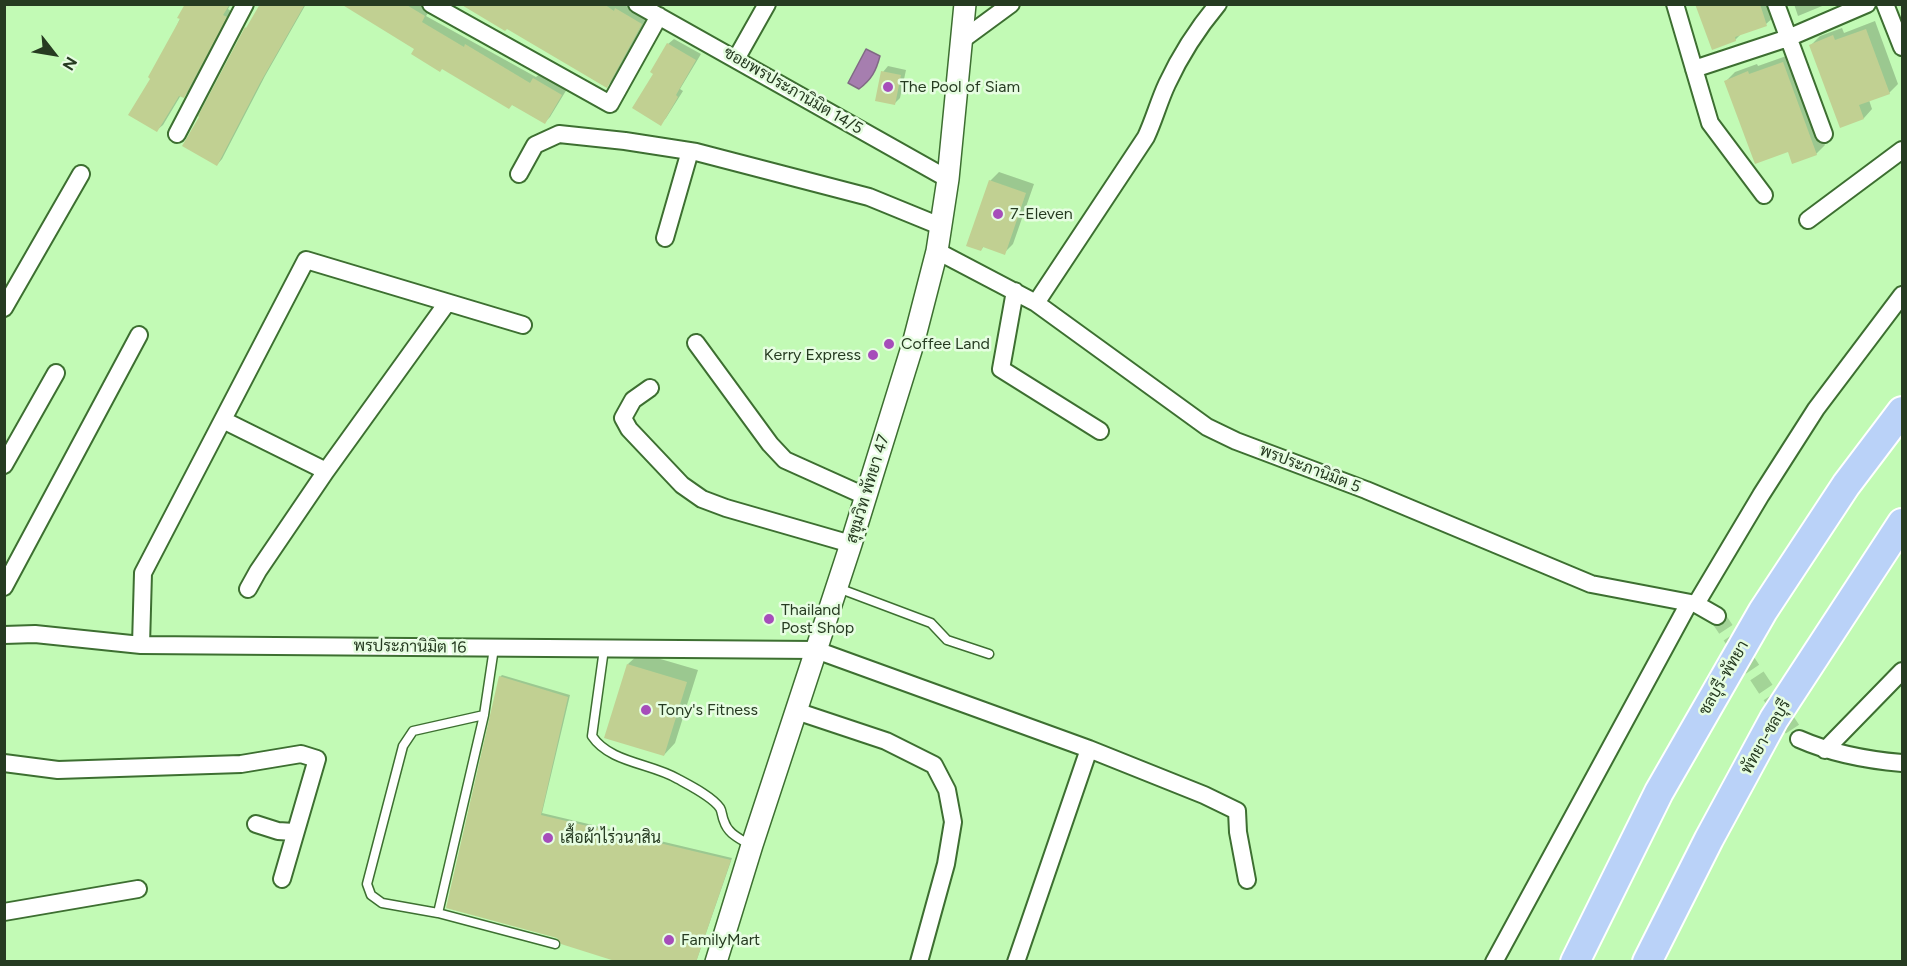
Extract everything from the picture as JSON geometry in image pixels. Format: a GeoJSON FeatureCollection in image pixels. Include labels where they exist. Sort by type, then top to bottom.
{"type":"FeatureCollection","features":[{"type":"Feature","properties":{"kind":"highway","name":"ชลบุรี-พัทยา"},"geometry":{"type":"LineString","coordinates":[[1575,962],[1659,792],[1763,611],[1846,485],[1902,411]]}},
{"type":"Feature","properties":{"kind":"highway","name":"พัทยา-ชลบุรี"},"geometry":{"type":"LineString","coordinates":[[1647,962],[1709,839],[1774,719],[1902,523]]}},
{"type":"Feature","properties":{"kind":"street"},"geometry":{"type":"LineString","coordinates":[[177,134],[245,4]]}},
{"type":"Feature","properties":{"kind":"street"},"geometry":{"type":"LineString","coordinates":[[431,4],[610,104],[659,16]]}},
{"type":"Feature","properties":{"kind":"street"},"geometry":{"type":"LineString","coordinates":[[736,59],[767,4]]}},
{"type":"Feature","properties":{"kind":"street","name":"สุขุมวิท พัทยา 47"},"geometry":{"type":"LineString","coordinates":[[716,962],[913,344],[937,251],[948,179],[965,4]]}},
{"type":"Feature","properties":{"kind":"street"},"geometry":{"type":"LineString","coordinates":[[962,40],[1011,4]]}},
{"type":"Feature","properties":{"kind":"street"},"geometry":{"type":"LineString","coordinates":[[1036,303],[1146,137],[1157,114],[1166,86],[1181,56],[1218,4]]}},
{"type":"Feature","properties":{"kind":"street"},"geometry":{"type":"LineString","coordinates":[[1675,4],[1710,123],[1764,195]]}},
{"type":"Feature","properties":{"kind":"street"},"geometry":{"type":"LineString","coordinates":[[1776,4],[1824,134]]}},
{"type":"Feature","properties":{"kind":"street"},"geometry":{"type":"LineString","coordinates":[[1694,69],[1788,38],[1867,4]]}},
{"type":"Feature","properties":{"kind":"street"},"geometry":{"type":"LineString","coordinates":[[1885,4],[1902,47]]}},
{"type":"Feature","properties":{"kind":"street","name":"ซอยพรประภานิมิต 14/5"},"geometry":{"type":"LineString","coordinates":[[642,6],[948,179]]}},
{"type":"Feature","properties":{"kind":"street"},"geometry":{"type":"LineString","coordinates":[[519,174],[535,145],[559,134],[690,151],[869,197],[940,226]]}},
{"type":"Feature","properties":{"kind":"street"},"geometry":{"type":"LineString","coordinates":[[1808,220],[1902,150]]}},
{"type":"Feature","properties":{"kind":"street"},"geometry":{"type":"LineString","coordinates":[[665,238],[690,151]]}},
{"type":"Feature","properties":{"kind":"street"},"geometry":{"type":"LineString","coordinates":[[4,308],[81,174]]}},
{"type":"Feature","properties":{"kind":"street","name":"พรประภานิมิต 5"},"geometry":{"type":"LineString","coordinates":[[937,251],[1036,303],[1207,427],[1236,441],[1366,490],[1591,584],[1692,603],[1717,616]]}},
{"type":"Feature","properties":{"kind":"street"},"geometry":{"type":"LineString","coordinates":[[141,645],[143,573],[306,260],[523,325]]}},
{"type":"Feature","properties":{"kind":"street"},"geometry":{"type":"LineString","coordinates":[[1016,291],[1001,369],[1100,430]]}},
{"type":"Feature","properties":{"kind":"street"},"geometry":{"type":"LineString","coordinates":[[1494,962],[1692,603],[1816,409],[1902,296]]}},
{"type":"Feature","properties":{"kind":"street"},"geometry":{"type":"LineString","coordinates":[[248,589],[326,471],[447,303]]}},
{"type":"Feature","properties":{"kind":"street"},"geometry":{"type":"LineString","coordinates":[[4,587],[139,335]]}},
{"type":"Feature","properties":{"kind":"street"},"geometry":{"type":"LineString","coordinates":[[696,344],[770,444],[785,460],[866,496]]}},
{"type":"Feature","properties":{"kind":"street"},"geometry":{"type":"LineString","coordinates":[[4,465],[56,373]]}},
{"type":"Feature","properties":{"kind":"street"},"geometry":{"type":"LineString","coordinates":[[650,388],[633,400],[623,418],[629,429],[682,485],[702,499],[726,508],[851,544]]}},
{"type":"Feature","properties":{"kind":"street"},"geometry":{"type":"LineString","coordinates":[[223,420],[326,471]]}},
{"type":"Feature","properties":{"kind":"street","name":"พรประภานิมิต 16"},"geometry":{"type":"LineString","coordinates":[[4,635],[35,634],[141,645],[816,650],[1089,749],[1204,795],[1237,811],[1238,832],[1247,880]]}},
{"type":"Feature","properties":{"kind":"street"},"geometry":{"type":"LineString","coordinates":[[1825,750],[1902,671]]}},
{"type":"Feature","properties":{"kind":"street"},"geometry":{"type":"LineString","coordinates":[[796,711],[886,741],[934,765],[947,790],[953,822],[946,864],[919,962]]}},
{"type":"Feature","properties":{"kind":"street"},"geometry":{"type":"LineString","coordinates":[[1799,739],[1825,750],[1867,760],[1902,763]]}},
{"type":"Feature","properties":{"kind":"street"},"geometry":{"type":"LineString","coordinates":[[1016,962],[1089,749]]}},
{"type":"Feature","properties":{"kind":"street"},"geometry":{"type":"LineString","coordinates":[[4,763],[58,770],[241,764],[301,754],[317,759],[282,879]]}},
{"type":"Feature","properties":{"kind":"street"},"geometry":{"type":"LineString","coordinates":[[256,824],[278,831],[294,832]]}},
{"type":"Feature","properties":{"kind":"street"},"geometry":{"type":"LineString","coordinates":[[4,912],[138,889]]}},
{"type":"Feature","properties":{"kind":"lane"},"geometry":{"type":"LineString","coordinates":[[837,588],[931,623],[947,640],[989,654]]}},
{"type":"Feature","properties":{"kind":"lane"},"geometry":{"type":"LineString","coordinates":[[438,914],[484,715],[494,648]]}},
{"type":"Feature","properties":{"kind":"lane"},"geometry":{"type":"LineString","coordinates":[[604,649],[592,736],[597,744],[611,753],[675,777],[699,791],[720,807],[727,828],[734,835],[752,845]]}},
{"type":"Feature","properties":{"kind":"lane"},"geometry":{"type":"LineString","coordinates":[[484,715],[413,731],[403,746],[367,885],[371,895],[382,903],[438,914],[555,944]]}},
{"type":"Feature","properties":{"kind":"shaded area"},"geometry":{"type":"Polygon","coordinates":[[[866,49],[880,56],[873,74],[859,89],[848,83],[866,49]]]}},
{"type":"Feature","properties":{"kind":"building"},"geometry":{"type":"Polygon","coordinates":[[[185,4],[230,4],[223,15],[227,17],[184,98],[179,96],[157,132],[128,115],[150,79],[148,77],[180,19],[177,18],[185,4]]]}},
{"type":"Feature","properties":{"kind":"building"},"geometry":{"type":"Polygon","coordinates":[[[260,4],[305,4],[260,83],[217,166],[182,146],[245,27],[260,4]]]}},
{"type":"Feature","properties":{"kind":"building"},"geometry":{"type":"Polygon","coordinates":[[[341,4],[405,4],[425,16],[422,22],[464,47],[465,44],[530,83],[533,78],[562,95],[545,124],[512,105],[509,109],[442,69],[440,72],[411,54],[414,49],[341,4]]]}},
{"type":"Feature","properties":{"kind":"building"},"geometry":{"type":"Polygon","coordinates":[[[460,4],[604,4],[642,24],[607,88],[460,4]]]}},
{"type":"Feature","properties":{"kind":"building"},"geometry":{"type":"Polygon","coordinates":[[[1695,4],[1760,4],[1767,26],[1735,37],[1736,41],[1712,50],[1695,4]]]}},
{"type":"Feature","properties":{"kind":"building"},"geometry":{"type":"Polygon","coordinates":[[[1866,29],[1890,94],[1859,105],[1864,119],[1840,128],[1809,45],[1833,35],[1835,40],[1866,29]]]}},
{"type":"Feature","properties":{"kind":"building"},"geometry":{"type":"Polygon","coordinates":[[[667,43],[696,60],[661,126],[632,108],[653,74],[650,72],[667,43]]]}},
{"type":"Feature","properties":{"kind":"building"},"geometry":{"type":"Polygon","coordinates":[[[1783,62],[1817,155],[1792,164],[1788,152],[1755,164],[1724,81],[1748,71],[1749,74],[1783,62]]]}},
{"type":"Feature","properties":{"kind":"building","name":"The Pool of Siam"},"geometry":{"type":"Polygon","coordinates":[[[881,71],[901,75],[895,105],[875,101],[881,71]]]}},
{"type":"Feature","properties":{"kind":"building","name":"7-Eleven"},"geometry":{"type":"Polygon","coordinates":[[[989,180],[1026,193],[1005,255],[983,247],[981,251],[966,246],[989,180]]]}},
{"type":"Feature","properties":{"kind":"building","name":"Tony's Fitness"},"geometry":{"type":"Polygon","coordinates":[[[627,664],[687,682],[664,756],[604,738],[627,664]]]}},
{"type":"Feature","properties":{"kind":"building","name":"เสื้อผ้าไร่วนาสิน"},"geometry":{"type":"Polygon","coordinates":[[[499,676],[568,697],[541,815],[731,860],[696,962],[618,962],[561,944],[557,938],[446,908],[499,676]]]}},
{"type":"Feature","properties":{"kind":"tunnel"},"geometry":{"type":"LineString","coordinates":[[1717,616],[1799,739]]}},
{"type":"Feature","properties":{"kind":"place","name":"The Pool of Siam"},"geometry":{"type":"Point","coordinates":[888,87]}},
{"type":"Feature","properties":{"kind":"place","name":"7-Eleven"},"geometry":{"type":"Point","coordinates":[998,214]}},
{"type":"Feature","properties":{"kind":"place","name":"Coffee Land"},"geometry":{"type":"Point","coordinates":[889,344]}},
{"type":"Feature","properties":{"kind":"place","name":"Kerry Express"},"geometry":{"type":"Point","coordinates":[873,355]}},
{"type":"Feature","properties":{"kind":"place","name":"Thailand Post Shop"},"geometry":{"type":"Point","coordinates":[769,619]}},
{"type":"Feature","properties":{"kind":"place","name":"Tony's Fitness"},"geometry":{"type":"Point","coordinates":[646,710]}},
{"type":"Feature","properties":{"kind":"place","name":"เสื้อผ้าไร่วนาสิน"},"geometry":{"type":"Point","coordinates":[548,838]}},
{"type":"Feature","properties":{"kind":"place","name":"FamilyMart"},"geometry":{"type":"Point","coordinates":[669,940]}}]}
